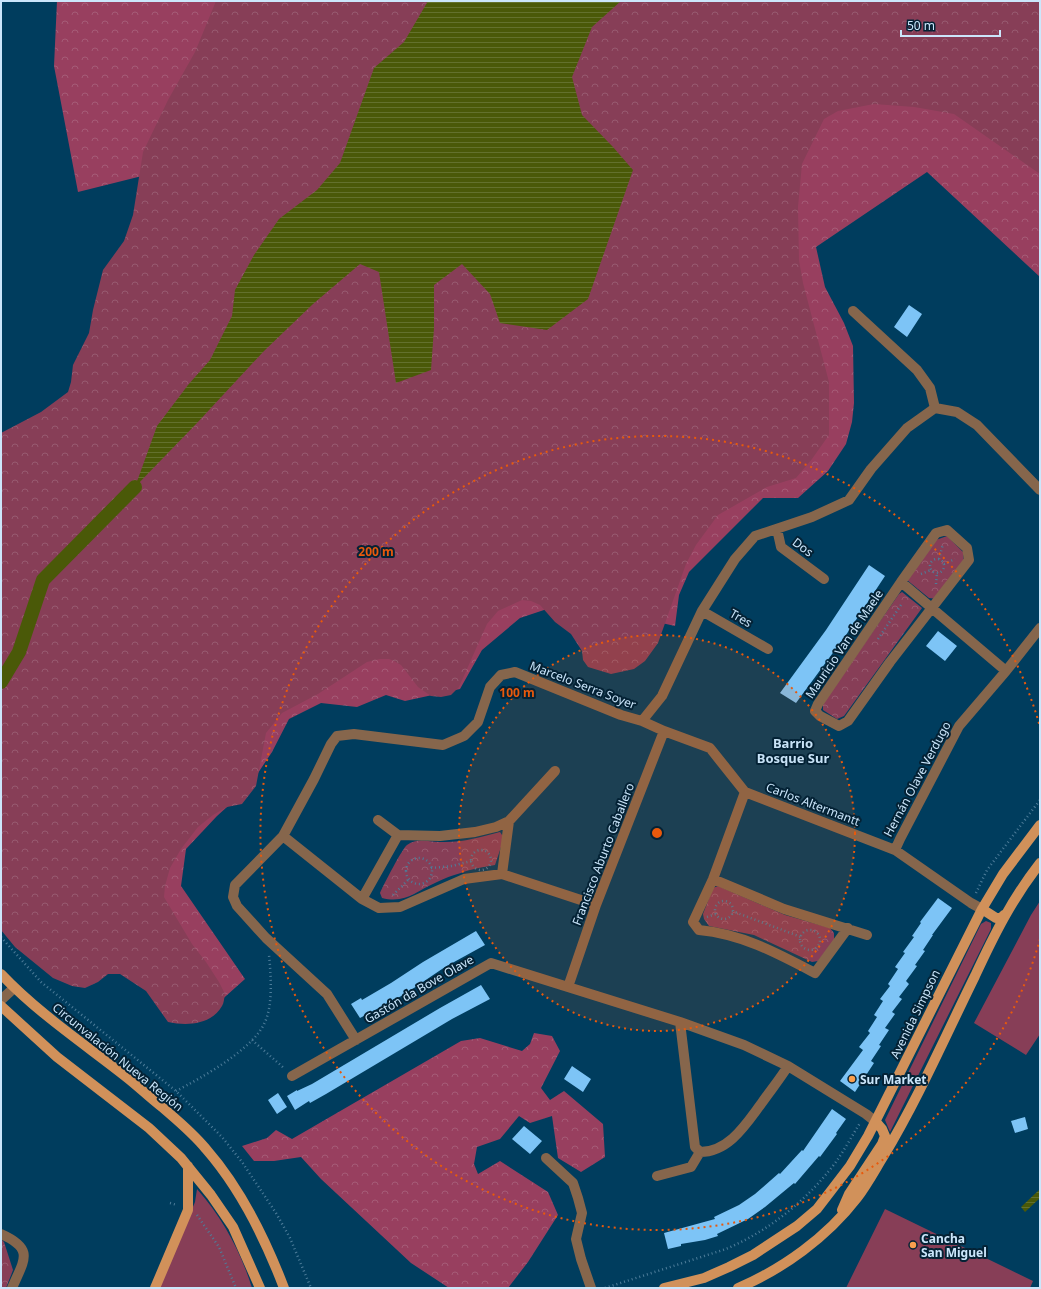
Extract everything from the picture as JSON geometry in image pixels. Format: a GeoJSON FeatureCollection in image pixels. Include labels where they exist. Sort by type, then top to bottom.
{"type":"FeatureCollection","features":[{"type":"Feature","properties":{"kind":"main road","name":"Avenida Simpson"},"geometry":{"type":"LineString","coordinates":[[664,1288],[704,1278],[729,1267],[752,1255],[797,1226],[817,1209],[850,1166],[876,1122],[982,909],[1003,874],[1040,825]]}},
{"type":"Feature","properties":{"kind":"main road"},"geometry":{"type":"LineString","coordinates":[[738,1288],[760,1278],[802,1252],[840,1218],[857,1198],[904,1123],[1004,915],[1030,876],[1040,864]]}},
{"type":"Feature","properties":{"kind":"main road"},"geometry":{"type":"LineString","coordinates":[[982,909],[996,918],[1001,918],[1004,915]]}},
{"type":"Feature","properties":{"kind":"main road","name":"Circunvalación Nueva Región"},"geometry":{"type":"LineString","coordinates":[[1,974],[14,988],[54,1023],[126,1076],[206,1148],[242,1198],[267,1247],[284,1288]]}},
{"type":"Feature","properties":{"kind":"main road"},"geometry":{"type":"LineString","coordinates":[[1,1006],[57,1057],[148,1128],[188,1166],[211,1195],[233,1227],[260,1288]]}},
{"type":"Feature","properties":{"kind":"main road"},"geometry":{"type":"LineString","coordinates":[[840,1218],[849,1194],[886,1136],[876,1122]]}},
{"type":"Feature","properties":{"kind":"main road"},"geometry":{"type":"LineString","coordinates":[[155,1288],[188,1210],[188,1166]]}},
{"type":"Feature","properties":{"kind":"street"},"geometry":{"type":"LineString","coordinates":[[853,311],[917,370],[930,388],[935,408],[957,412],[977,425],[1040,490]]}},
{"type":"Feature","properties":{"kind":"street","name":"Marcelo Serra Soyer"},"geometry":{"type":"LineString","coordinates":[[266,938],[237,906],[233,897],[236,885],[283,836],[331,744],[337,736],[354,734],[443,746],[464,736],[478,722],[490,687],[501,675],[515,672],[621,715],[642,721],[662,696],[702,611],[735,559],[755,536],[812,516],[849,500],[871,470],[907,428],[935,408]]}},
{"type":"Feature","properties":{"kind":"street","name":"Dos"},"geometry":{"type":"LineString","coordinates":[[777,529],[781,546],[824,579]]}},
{"type":"Feature","properties":{"kind":"street","name":"Mauricio Van de Maele"},"geometry":{"type":"LineString","coordinates":[[947,530],[968,548],[970,560],[933,609],[890,662],[848,721],[839,726],[820,716],[815,711],[818,704],[901,582],[936,534],[947,530]]}},
{"type":"Feature","properties":{"kind":"street"},"geometry":{"type":"LineString","coordinates":[[901,582],[1006,671]]}},
{"type":"Feature","properties":{"kind":"street","name":"Tres"},"geometry":{"type":"LineString","coordinates":[[702,611],[768,649]]}},
{"type":"Feature","properties":{"kind":"street","name":"Hernán Olave Verdugo"},"geometry":{"type":"LineString","coordinates":[[895,850],[959,726],[1040,628]]}},
{"type":"Feature","properties":{"kind":"street"},"geometry":{"type":"LineString","coordinates":[[642,721],[710,748],[745,792],[713,879],[693,922],[699,930],[718,931],[764,947],[815,973],[848,928]]}},
{"type":"Feature","properties":{"kind":"street","name":"Francisco Aburto Caballero"},"geometry":{"type":"LineString","coordinates":[[568,987],[596,905],[664,731]]}},
{"type":"Feature","properties":{"kind":"street"},"geometry":{"type":"LineString","coordinates":[[378,820],[398,835],[440,836],[475,832],[496,827],[509,820],[555,771]]}},
{"type":"Feature","properties":{"kind":"street","name":"Carlos Altermantt"},"geometry":{"type":"LineString","coordinates":[[745,792],[895,850],[971,903],[982,909]]}},
{"type":"Feature","properties":{"kind":"street"},"geometry":{"type":"LineString","coordinates":[[502,874],[509,820]]}},
{"type":"Feature","properties":{"kind":"street"},"geometry":{"type":"LineString","coordinates":[[362,899],[398,835]]}},
{"type":"Feature","properties":{"kind":"street"},"geometry":{"type":"LineString","coordinates":[[283,836],[362,899],[379,908],[400,907],[464,879],[502,874],[596,905]]}},
{"type":"Feature","properties":{"kind":"street"},"geometry":{"type":"LineString","coordinates":[[713,879],[784,909],[867,935]]}},
{"type":"Feature","properties":{"kind":"street"},"geometry":{"type":"LineString","coordinates":[[266,938],[327,994],[356,1040]]}},
{"type":"Feature","properties":{"kind":"street","name":"Gastón da Bove Olave"},"geometry":{"type":"LineString","coordinates":[[292,1076],[491,962],[680,1022],[744,1045],[788,1066],[866,1114],[876,1122]]}},
{"type":"Feature","properties":{"kind":"street"},"geometry":{"type":"LineString","coordinates":[[1,1000],[14,988]]}},
{"type":"Feature","properties":{"kind":"street"},"geometry":{"type":"LineString","coordinates":[[680,1022],[695,1147],[700,1152],[716,1149],[726,1144],[742,1130],[788,1066]]}},
{"type":"Feature","properties":{"kind":"street"},"geometry":{"type":"LineString","coordinates":[[657,1176],[691,1167],[700,1152]]}},
{"type":"Feature","properties":{"kind":"street"},"geometry":{"type":"LineString","coordinates":[[546,1158],[573,1183],[582,1213],[576,1239],[591,1288]]}},
{"type":"Feature","properties":{"kind":"street"},"geometry":{"type":"LineString","coordinates":[[1,1234],[13,1239],[24,1253],[24,1260],[12,1288]]}},
{"type":"Feature","properties":{"kind":"path"},"geometry":{"type":"LineString","coordinates":[[939,559],[943,562],[944,568],[939,573],[935,573],[931,570],[930,565],[932,561],[939,559]]}},
{"type":"Feature","properties":{"kind":"path"},"geometry":{"type":"LineString","coordinates":[[971,903],[987,870],[1040,800]]}},
{"type":"Feature","properties":{"kind":"path"},"geometry":{"type":"LineString","coordinates":[[480,850],[486,852],[491,860],[488,867],[482,870],[473,867],[471,861],[474,853],[480,850]]}},
{"type":"Feature","properties":{"kind":"path"},"geometry":{"type":"LineString","coordinates":[[419,858],[427,860],[431,868],[430,876],[425,882],[416,883],[409,879],[406,872],[408,864],[411,860],[419,858]]}},
{"type":"Feature","properties":{"kind":"path"},"geometry":{"type":"LineString","coordinates":[[431,868],[452,866],[471,861]]}},
{"type":"Feature","properties":{"kind":"path"},"geometry":{"type":"LineString","coordinates":[[388,897],[398,892],[409,879]]}},
{"type":"Feature","properties":{"kind":"path"},"geometry":{"type":"LineString","coordinates":[[725,901],[732,906],[732,911],[729,916],[724,918],[718,916],[715,908],[718,904],[725,901]]}},
{"type":"Feature","properties":{"kind":"path"},"geometry":{"type":"LineString","coordinates":[[732,911],[801,937]]}},
{"type":"Feature","properties":{"kind":"path"},"geometry":{"type":"LineString","coordinates":[[811,930],[817,932],[820,938],[818,947],[812,950],[806,949],[801,944],[801,937],[805,932],[811,930]]}},
{"type":"Feature","properties":{"kind":"path"},"geometry":{"type":"LineString","coordinates":[[176,1091],[220,1066],[252,1040],[265,1023],[270,1004],[270,978],[266,938]]}},
{"type":"Feature","properties":{"kind":"path"},"geometry":{"type":"LineString","coordinates":[[252,1040],[292,1076]]}},
{"type":"Feature","properties":{"kind":"path"},"geometry":{"type":"LineString","coordinates":[[605,1288],[726,1249],[743,1242],[763,1229],[804,1199],[829,1171],[866,1114]]}},
{"type":"Feature","properties":{"kind":"path"},"geometry":{"type":"LineString","coordinates":[[170,1203],[196,1213],[219,1247],[236,1288]]}},
{"type":"Feature","properties":{"kind":"green space"},"geometry":{"type":"Polygon","coordinates":[[[57,1],[298,1],[154,173],[78,192],[54,66],[57,1]]]}},
{"type":"Feature","properties":{"kind":"green space"},"geometry":{"type":"Polygon","coordinates":[[[216,1],[1040,1],[1040,174],[954,114],[914,107],[874,104],[838,111],[824,119],[802,164],[798,207],[799,260],[803,283],[829,382],[829,435],[796,478],[767,487],[718,515],[696,545],[686,564],[658,643],[645,661],[634,669],[611,674],[588,667],[583,660],[582,651],[571,634],[555,622],[540,605],[531,601],[522,600],[498,611],[487,624],[459,687],[451,695],[441,697],[431,696],[418,687],[401,665],[389,659],[380,659],[367,662],[318,694],[282,713],[266,733],[256,786],[242,804],[227,807],[213,815],[198,827],[181,849],[170,868],[165,886],[164,897],[192,944],[206,962],[225,994],[222,1006],[212,1017],[198,1023],[183,1024],[168,1022],[146,991],[120,974],[108,974],[98,982],[85,988],[72,986],[53,978],[15,947],[1,930],[1,433],[41,412],[68,392],[73,365],[89,333],[103,270],[124,241],[133,215],[143,152],[168,100],[195,52],[216,1]]]}},
{"type":"Feature","properties":{"kind":"green space"},"geometry":{"type":"Polygon","coordinates":[[[1040,67],[1040,277],[927,172],[816,247],[825,287],[844,323],[853,346],[854,403],[852,422],[846,444],[828,471],[798,498],[763,498],[689,572],[679,595],[675,626],[568,602],[520,618],[482,650],[460,689],[405,701],[386,695],[357,707],[321,703],[289,719],[272,752],[248,788],[217,816],[186,849],[181,886],[245,979],[217,1004],[151,874],[167,798],[765,171],[802,100],[1040,67]]]}},
{"type":"Feature","properties":{"kind":"green space"},"geometry":{"type":"Polygon","coordinates":[[[947,536],[963,552],[964,562],[937,599],[929,598],[907,580],[936,540],[947,536]]]}},
{"type":"Feature","properties":{"kind":"green space"},"geometry":{"type":"Polygon","coordinates":[[[902,592],[922,608],[844,716],[837,719],[823,710],[823,703],[899,594],[902,592]]]}},
{"type":"Feature","properties":{"kind":"green space"},"geometry":{"type":"Polygon","coordinates":[[[500,832],[504,838],[495,865],[473,869],[449,877],[411,896],[398,899],[382,898],[380,893],[397,860],[407,845],[415,841],[423,840],[456,842],[500,832]]]}},
{"type":"Feature","properties":{"kind":"green space"},"geometry":{"type":"Polygon","coordinates":[[[718,886],[785,915],[830,928],[834,933],[834,940],[818,961],[812,962],[754,935],[709,926],[704,919],[703,914],[713,888],[718,886]]]}},
{"type":"Feature","properties":{"kind":"green space"},"geometry":{"type":"Polygon","coordinates":[[[1040,901],[1040,1034],[1026,1055],[974,1023],[1031,915],[1040,901]]]}},
{"type":"Feature","properties":{"kind":"green space"},"geometry":{"type":"Polygon","coordinates":[[[986,921],[991,923],[991,929],[890,1132],[885,1120],[981,924],[986,921]]]}},
{"type":"Feature","properties":{"kind":"green space"},"geometry":{"type":"Polygon","coordinates":[[[534,1033],[552,1036],[560,1051],[541,1088],[550,1100],[564,1091],[603,1124],[605,1157],[581,1172],[558,1158],[552,1116],[530,1123],[519,1116],[500,1139],[477,1147],[474,1164],[478,1174],[500,1161],[548,1192],[558,1215],[528,1262],[508,1288],[449,1288],[411,1263],[321,1179],[301,1157],[274,1161],[254,1161],[242,1146],[267,1138],[276,1130],[292,1139],[461,1041],[480,1038],[522,1051],[530,1044],[534,1033]]]}},
{"type":"Feature","properties":{"kind":"green space"},"geometry":{"type":"Polygon","coordinates":[[[197,1189],[215,1211],[230,1236],[248,1275],[252,1288],[159,1288],[195,1202],[197,1189]]]}},
{"type":"Feature","properties":{"kind":"green space","name":"Cancha San Miguel"},"geometry":{"type":"Polygon","coordinates":[[[885,1209],[1033,1281],[1030,1288],[846,1288],[885,1209]]]}},
{"type":"Feature","properties":{"kind":"green space"},"geometry":{"type":"Polygon","coordinates":[[[1,1239],[4,1242],[13,1270],[6,1288],[1,1288],[1,1239]]]}},
{"type":"Feature","properties":{"kind":"shaded area"},"geometry":{"type":"Polygon","coordinates":[[[428,1],[621,1],[592,27],[572,77],[582,115],[633,170],[588,299],[547,330],[500,323],[490,294],[462,264],[434,285],[434,328],[431,370],[396,383],[379,272],[360,264],[313,304],[264,351],[135,487],[157,426],[188,385],[210,360],[232,316],[235,290],[254,255],[279,219],[317,190],[340,163],[374,68],[404,42],[428,1]]]}},
{"type":"Feature","properties":{"kind":"shaded area"},"geometry":{"type":"Polygon","coordinates":[[[1039,1190],[1040,1198],[1025,1212],[1021,1207],[1039,1190]]]}},
{"type":"Feature","properties":{"kind":"building"},"geometry":{"type":"Polygon","coordinates":[[[909,305],[922,314],[907,337],[894,327],[909,305]]]}},
{"type":"Feature","properties":{"kind":"building"},"geometry":{"type":"Polygon","coordinates":[[[869,565],[885,576],[846,635],[796,703],[780,693],[826,630],[869,565]]]}},
{"type":"Feature","properties":{"kind":"building"},"geometry":{"type":"Polygon","coordinates":[[[938,631],[957,646],[945,661],[926,646],[938,631]]]}},
{"type":"Feature","properties":{"kind":"building"},"geometry":{"type":"Polygon","coordinates":[[[938,898],[952,908],[932,935],[923,950],[925,951],[915,965],[917,966],[906,981],[909,984],[899,997],[902,999],[892,1012],[895,1014],[885,1028],[889,1030],[871,1061],[874,1063],[855,1092],[840,1081],[863,1050],[859,1047],[870,1033],[868,1031],[877,1017],[874,1015],[883,1001],[880,999],[890,986],[888,984],[898,969],[895,967],[905,953],[903,952],[914,937],[912,936],[921,923],[920,922],[938,898]]]}},
{"type":"Feature","properties":{"kind":"building"},"geometry":{"type":"Polygon","coordinates":[[[476,931],[485,945],[445,967],[405,994],[360,1018],[351,1004],[361,998],[362,1000],[476,931]]]}},
{"type":"Feature","properties":{"kind":"building"},"geometry":{"type":"Polygon","coordinates":[[[481,985],[490,999],[452,1019],[326,1094],[310,1103],[309,1101],[295,1110],[287,1096],[312,1084],[481,985]]]}},
{"type":"Feature","properties":{"kind":"building"},"geometry":{"type":"Polygon","coordinates":[[[572,1066],[591,1079],[583,1092],[564,1079],[572,1066]]]}},
{"type":"Feature","properties":{"kind":"building"},"geometry":{"type":"Polygon","coordinates":[[[278,1093],[287,1107],[277,1114],[268,1100],[278,1093]]]}},
{"type":"Feature","properties":{"kind":"building"},"geometry":{"type":"Polygon","coordinates":[[[832,1109],[846,1119],[820,1157],[819,1156],[795,1184],[794,1183],[748,1219],[717,1234],[718,1236],[681,1244],[681,1246],[668,1249],[664,1233],[715,1219],[714,1217],[739,1205],[755,1194],[779,1173],[780,1174],[802,1150],[803,1151],[832,1109]]]}},
{"type":"Feature","properties":{"kind":"building"},"geometry":{"type":"Polygon","coordinates":[[[1025,1117],[1028,1129],[1015,1133],[1011,1121],[1025,1117]]]}},
{"type":"Feature","properties":{"kind":"building"},"geometry":{"type":"Polygon","coordinates":[[[524,1126],[542,1141],[530,1154],[512,1139],[524,1126]]]}},
{"type":"Feature","properties":{"kind":"waterway"},"geometry":{"type":"LineString","coordinates":[[1,682],[19,652],[43,580],[135,487]]}},
{"type":"Feature","properties":{"kind":"place","name":"Sur Market"},"geometry":{"type":"Point","coordinates":[852,1079]}},
{"type":"Feature","properties":{"kind":"place","name":"Cancha San Miguel"},"geometry":{"type":"Point","coordinates":[913,1245]}},
{"type":"Feature","properties":{"kind":"district","name":"Barrio Bosque Sur"},"geometry":{"type":"Point","coordinates":[793,750]}}]}
